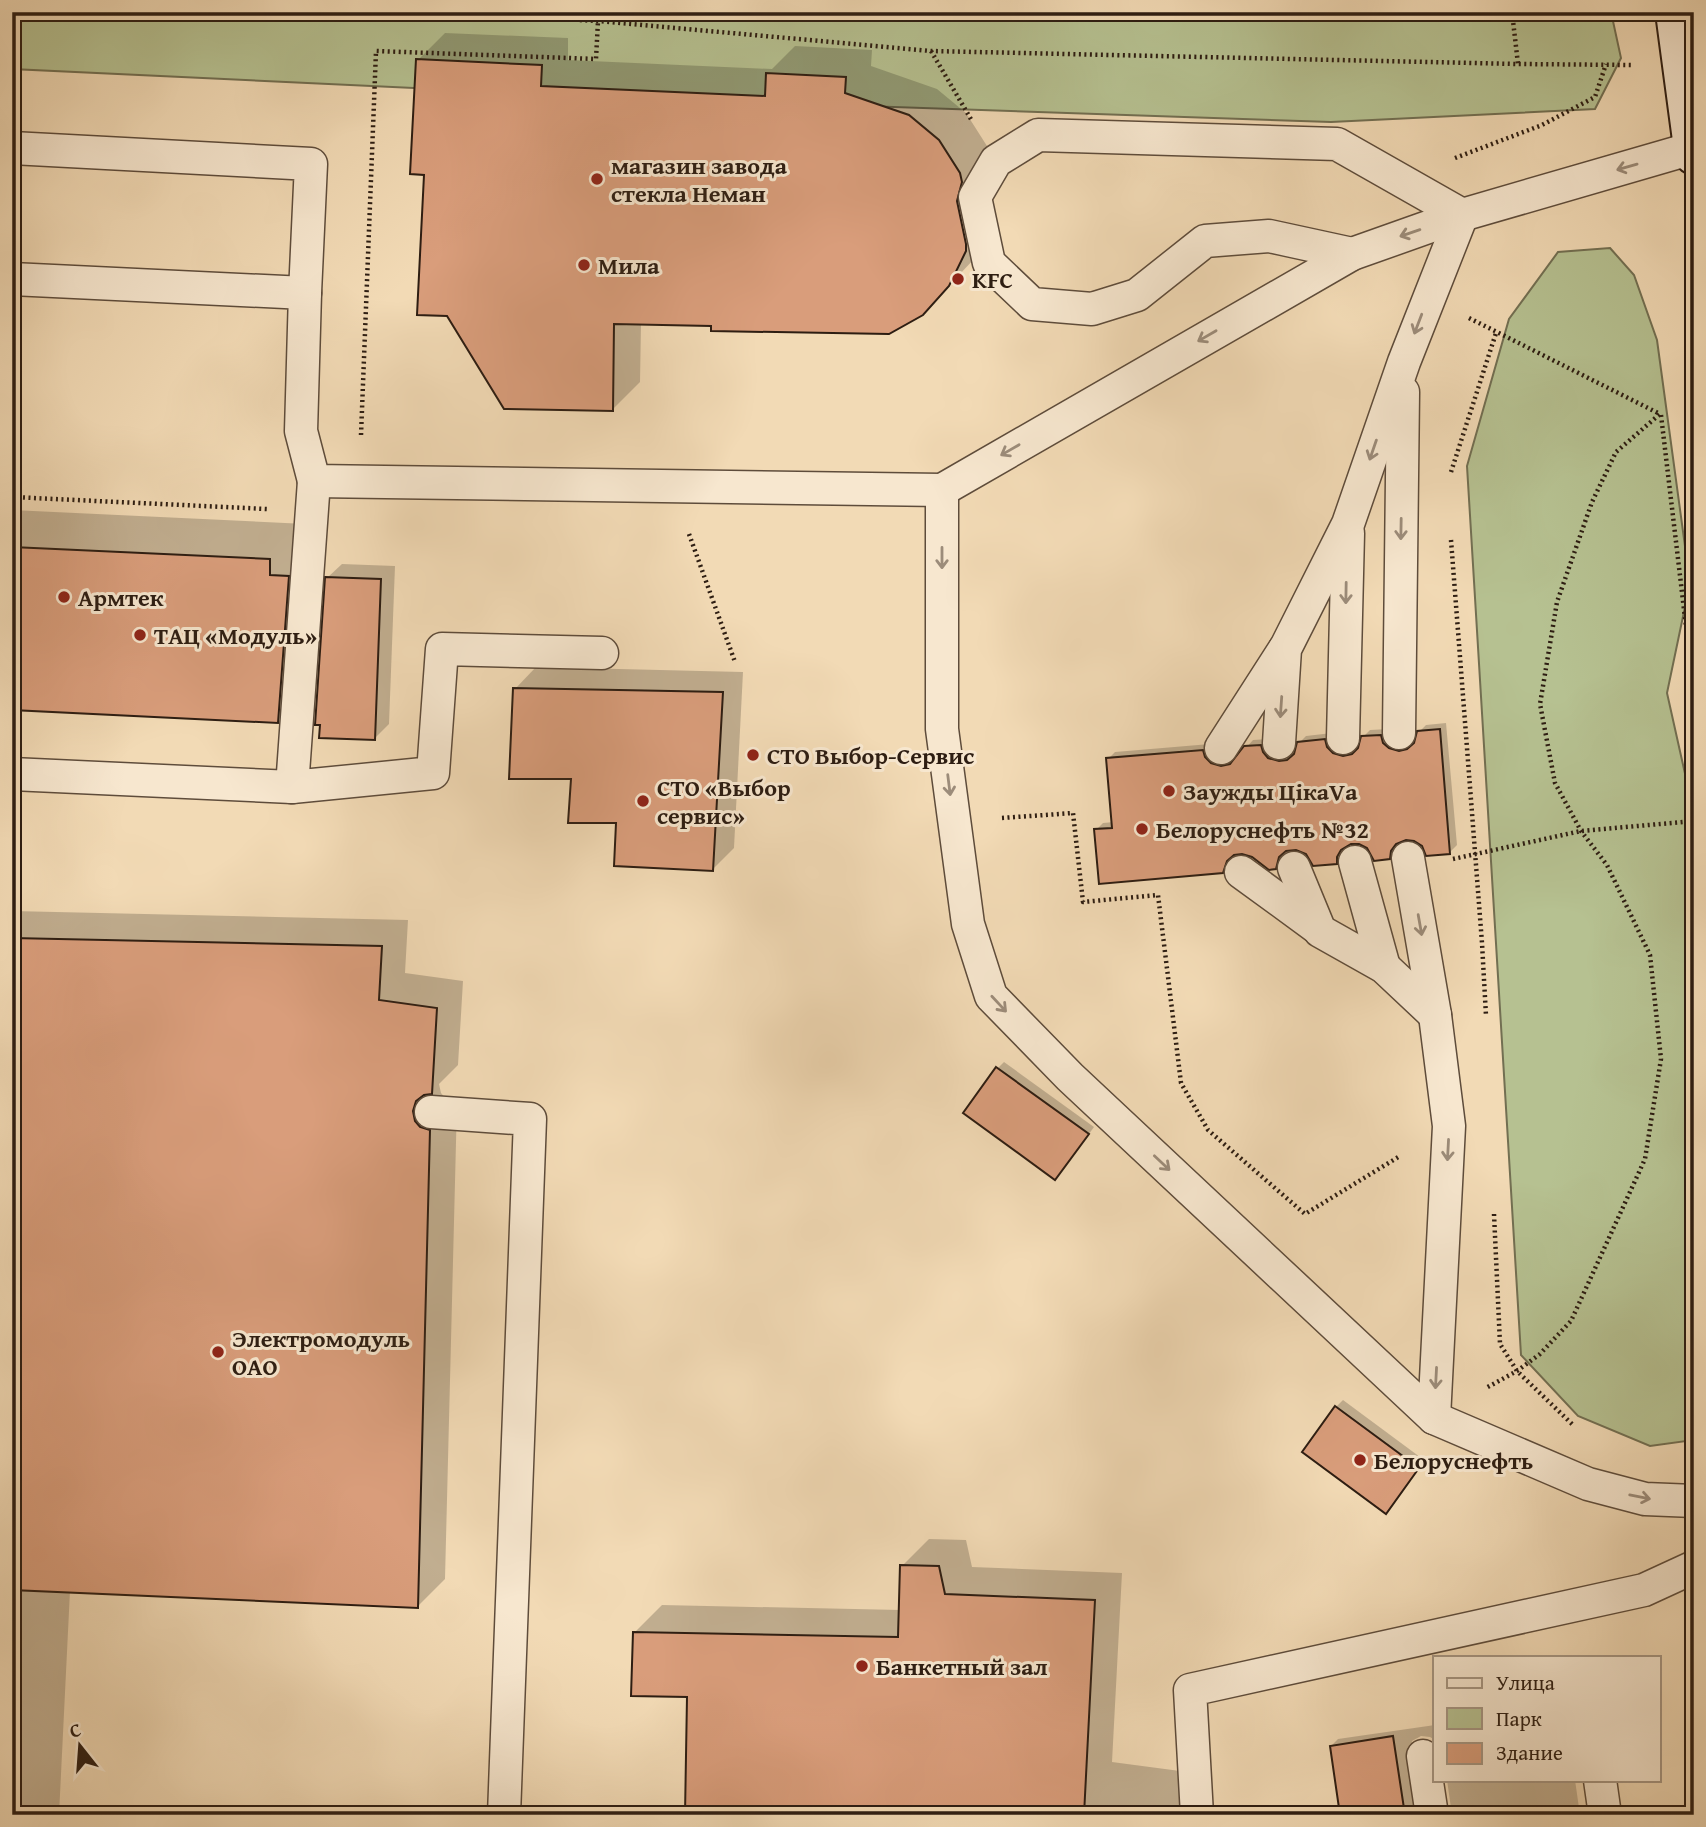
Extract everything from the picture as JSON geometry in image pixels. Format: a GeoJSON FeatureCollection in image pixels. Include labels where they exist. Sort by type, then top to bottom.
{"type":"FeatureCollection","features":[{"type":"Feature","properties":{"kind":"street"},"geometry":{"type":"LineString","coordinates":[[1675,12],[1693,151]]}},
{"type":"Feature","properties":{"kind":"lane"},"geometry":{"type":"LineString","coordinates":[[1352,254],[1269,236],[1205,241],[1137,295],[1091,309],[1032,304],[989,263],[975,197],[996,161],[1038,135],[1337,144],[1462,215]]}},
{"type":"Feature","properties":{"kind":"lane"},"geometry":{"type":"LineString","coordinates":[[12,148],[311,164],[301,431],[314,497],[292,787]]}},
{"type":"Feature","properties":{"kind":"lane"},"geometry":{"type":"LineString","coordinates":[[314,497],[942,489],[1352,254],[1462,215],[1693,151]]}},
{"type":"Feature","properties":{"kind":"lane"},"geometry":{"type":"LineString","coordinates":[[1221,748],[1285,649],[1348,524],[1404,362],[1462,215]]}},
{"type":"Feature","properties":{"kind":"lane"},"geometry":{"type":"LineString","coordinates":[[12,279],[305,293]]}},
{"type":"Feature","properties":{"kind":"lane"},"geometry":{"type":"LineString","coordinates":[[1399,733],[1404,362]]}},
{"type":"Feature","properties":{"kind":"lane"},"geometry":{"type":"LineString","coordinates":[[942,489],[942,729],[968,924],[991,996],[1070,1077],[1434,1418],[1588,1484],[1645,1499],[1694,1501]]}},
{"type":"Feature","properties":{"kind":"lane"},"geometry":{"type":"LineString","coordinates":[[1343,738],[1348,524]]}},
{"type":"Feature","properties":{"kind":"lane"},"geometry":{"type":"LineString","coordinates":[[12,774],[292,787],[433,773],[442,649],[602,653]]}},
{"type":"Feature","properties":{"kind":"lane"},"geometry":{"type":"LineString","coordinates":[[1279,743],[1285,649]]}},
{"type":"Feature","properties":{"kind":"lane"},"geometry":{"type":"LineString","coordinates":[[1355,862],[1384,967]]}},
{"type":"Feature","properties":{"kind":"lane"},"geometry":{"type":"LineString","coordinates":[[1409,865],[1435,1016],[1449,1126],[1434,1418]]}},
{"type":"Feature","properties":{"kind":"lane"},"geometry":{"type":"LineString","coordinates":[[1294,868],[1320,931]]}},
{"type":"Feature","properties":{"kind":"lane"},"geometry":{"type":"LineString","coordinates":[[1241,872],[1320,931],[1384,967],[1435,1016]]}},
{"type":"Feature","properties":{"kind":"lane"},"geometry":{"type":"LineString","coordinates":[[431,1112],[530,1119],[504,1815]]}},
{"type":"Feature","properties":{"kind":"lane"},"geometry":{"type":"LineString","coordinates":[[1197,1815],[1190,1690],[1644,1590],[1694,1567]]}},
{"type":"Feature","properties":{"kind":"lane"},"geometry":{"type":"LineString","coordinates":[[1423,1756],[1432,1815]]}},
{"type":"Feature","properties":{"kind":"lane"},"geometry":{"type":"LineString","coordinates":[[1600,1782],[1605,1815]]}},
{"type":"Feature","properties":{"kind":"path"},"geometry":{"type":"LineString","coordinates":[[426,12],[598,21],[931,51],[1682,65]]}},
{"type":"Feature","properties":{"kind":"path"},"geometry":{"type":"LineString","coordinates":[[1512,12],[1518,64]]}},
{"type":"Feature","properties":{"kind":"path"},"geometry":{"type":"LineString","coordinates":[[360,443],[376,51],[596,59],[598,21]]}},
{"type":"Feature","properties":{"kind":"path"},"geometry":{"type":"LineString","coordinates":[[931,51],[996,161]]}},
{"type":"Feature","properties":{"kind":"path"},"geometry":{"type":"LineString","coordinates":[[1400,180],[1542,125],[1595,97],[1606,64]]}},
{"type":"Feature","properties":{"kind":"path"},"geometry":{"type":"LineString","coordinates":[[1429,295],[1496,333],[1660,414]]}},
{"type":"Feature","properties":{"kind":"path"},"geometry":{"type":"LineString","coordinates":[[1447,485],[1496,333]]}},
{"type":"Feature","properties":{"kind":"path"},"geometry":{"type":"LineString","coordinates":[[1660,414],[1694,694]]}},
{"type":"Feature","properties":{"kind":"path"},"geometry":{"type":"LineString","coordinates":[[1434,1418],[1517,1371],[1540,1354],[1571,1321],[1645,1158],[1661,1059],[1650,955],[1607,865],[1581,831],[1555,783],[1540,704],[1557,602],[1592,502],[1616,452],[1660,414]]}},
{"type":"Feature","properties":{"kind":"path"},"geometry":{"type":"LineString","coordinates":[[12,497],[314,497]]}},
{"type":"Feature","properties":{"kind":"path"},"geometry":{"type":"LineString","coordinates":[[685,523],[735,662]]}},
{"type":"Feature","properties":{"kind":"path"},"geometry":{"type":"LineString","coordinates":[[1451,540],[1486,1025]]}},
{"type":"Feature","properties":{"kind":"path"},"geometry":{"type":"LineString","coordinates":[[953,822],[1073,813],[1083,902],[1158,895],[1181,1083],[1208,1130],[1305,1214],[1449,1126]]}},
{"type":"Feature","properties":{"kind":"path"},"geometry":{"type":"LineString","coordinates":[[1409,865],[1581,831],[1694,821]]}},
{"type":"Feature","properties":{"kind":"path"},"geometry":{"type":"LineString","coordinates":[[1494,1204],[1500,1343],[1517,1371],[1577,1429]]}},
{"type":"Feature","properties":{"kind":"green space"},"geometry":{"type":"Polygon","coordinates":[[[12,12],[1611,12],[1621,58],[1595,109],[1331,122],[627,98],[12,69],[12,12]]]}},
{"type":"Feature","properties":{"kind":"green space"},"geometry":{"type":"Polygon","coordinates":[[[1610,248],[1634,275],[1657,340],[1690,583],[1667,693],[1694,814],[1694,1440],[1650,1446],[1578,1416],[1521,1355],[1467,466],[1509,319],[1558,252],[1610,248]]]}},
{"type":"Feature","properties":{"kind":"building"},"geometry":{"type":"Polygon","coordinates":[[[416,59],[542,65],[541,86],[765,96],[766,73],[846,77],[845,93],[909,115],[939,140],[960,173],[962,182],[957,201],[966,251],[949,286],[923,315],[889,334],[711,331],[711,326],[614,324],[613,411],[504,409],[447,316],[417,315],[424,175],[410,174],[416,59]]]}},
{"type":"Feature","properties":{"kind":"building","name":"ТАЦ «Модуль»"},"geometry":{"type":"Polygon","coordinates":[[[12,547],[270,559],[270,575],[289,576],[278,723],[12,710],[12,547]]]}},
{"type":"Feature","properties":{"kind":"building"},"geometry":{"type":"Polygon","coordinates":[[[325,577],[381,579],[375,740],[319,738],[320,725],[315,725],[325,577]]]}},
{"type":"Feature","properties":{"kind":"building","name":"СТО «Выбор сервис»"},"geometry":{"type":"Polygon","coordinates":[[[513,688],[723,692],[713,871],[614,866],[616,823],[568,823],[571,779],[509,779],[513,688]]]}},
{"type":"Feature","properties":{"kind":"building"},"geometry":{"type":"Polygon","coordinates":[[[1440,729],[1450,854],[1426,856],[1422,846],[1406,840],[1396,844],[1390,859],[1374,861],[1367,848],[1351,844],[1341,850],[1337,864],[1313,866],[1306,854],[1296,850],[1286,851],[1279,857],[1276,869],[1269,870],[1252,857],[1242,854],[1234,855],[1227,861],[1223,873],[1099,884],[1094,829],[1112,828],[1106,758],[1203,750],[1211,763],[1221,766],[1230,764],[1244,746],[1261,745],[1268,758],[1279,761],[1287,760],[1294,754],[1297,742],[1325,739],[1327,747],[1333,753],[1343,756],[1352,754],[1358,748],[1361,736],[1381,735],[1383,743],[1399,751],[1414,743],[1417,731],[1440,729]]]}},
{"type":"Feature","properties":{"kind":"building","name":"Электромодуль ОАО"},"geometry":{"type":"Polygon","coordinates":[[[12,938],[382,946],[379,1000],[437,1008],[432,1094],[424,1095],[416,1101],[413,1111],[415,1121],[420,1127],[430,1130],[418,1608],[12,1590],[12,938]]]}},
{"type":"Feature","properties":{"kind":"building"},"geometry":{"type":"Polygon","coordinates":[[[996,1067],[1089,1134],[1055,1180],[963,1113],[996,1067]]]}},
{"type":"Feature","properties":{"kind":"building","name":"Белоруснефть"},"geometry":{"type":"Polygon","coordinates":[[[1335,1406],[1419,1468],[1386,1514],[1302,1452],[1335,1406]]]}},
{"type":"Feature","properties":{"kind":"building","name":"Банкетный зал"},"geometry":{"type":"Polygon","coordinates":[[[900,1565],[939,1566],[945,1594],[1095,1600],[1084,1815],[685,1815],[687,1697],[631,1696],[633,1632],[898,1637],[900,1565]]]}},
{"type":"Feature","properties":{"kind":"building"},"geometry":{"type":"Polygon","coordinates":[[[1393,1736],[1405,1815],[1340,1815],[1330,1746],[1393,1736]]]}},
{"type":"Feature","properties":{"kind":"place","name":"магазин завода стекла Неман"},"geometry":{"type":"Point","coordinates":[597,179]}},
{"type":"Feature","properties":{"kind":"place","name":"Мила"},"geometry":{"type":"Point","coordinates":[584,265]}},
{"type":"Feature","properties":{"kind":"place","name":"KFC"},"geometry":{"type":"Point","coordinates":[958,279]}},
{"type":"Feature","properties":{"kind":"place","name":"Армтек"},"geometry":{"type":"Point","coordinates":[64,597]}},
{"type":"Feature","properties":{"kind":"place","name":"ТАЦ «Модуль»"},"geometry":{"type":"Point","coordinates":[140,635]}},
{"type":"Feature","properties":{"kind":"place","name":"СТО Выбор-Сервис"},"geometry":{"type":"Point","coordinates":[753,755]}},
{"type":"Feature","properties":{"kind":"place","name":"Заужды ЦікаVа"},"geometry":{"type":"Point","coordinates":[1169,791]}},
{"type":"Feature","properties":{"kind":"place","name":"СТО «Выбор сервис»"},"geometry":{"type":"Point","coordinates":[643,801]}},
{"type":"Feature","properties":{"kind":"place","name":"Белоруснефть №32"},"geometry":{"type":"Point","coordinates":[1142,829]}},
{"type":"Feature","properties":{"kind":"place","name":"Электромодуль ОАО"},"geometry":{"type":"Point","coordinates":[218,1352]}},
{"type":"Feature","properties":{"kind":"place","name":"Белоруснефть"},"geometry":{"type":"Point","coordinates":[1360,1460]}},
{"type":"Feature","properties":{"kind":"place","name":"Банкетный зал"},"geometry":{"type":"Point","coordinates":[862,1666]}}]}
